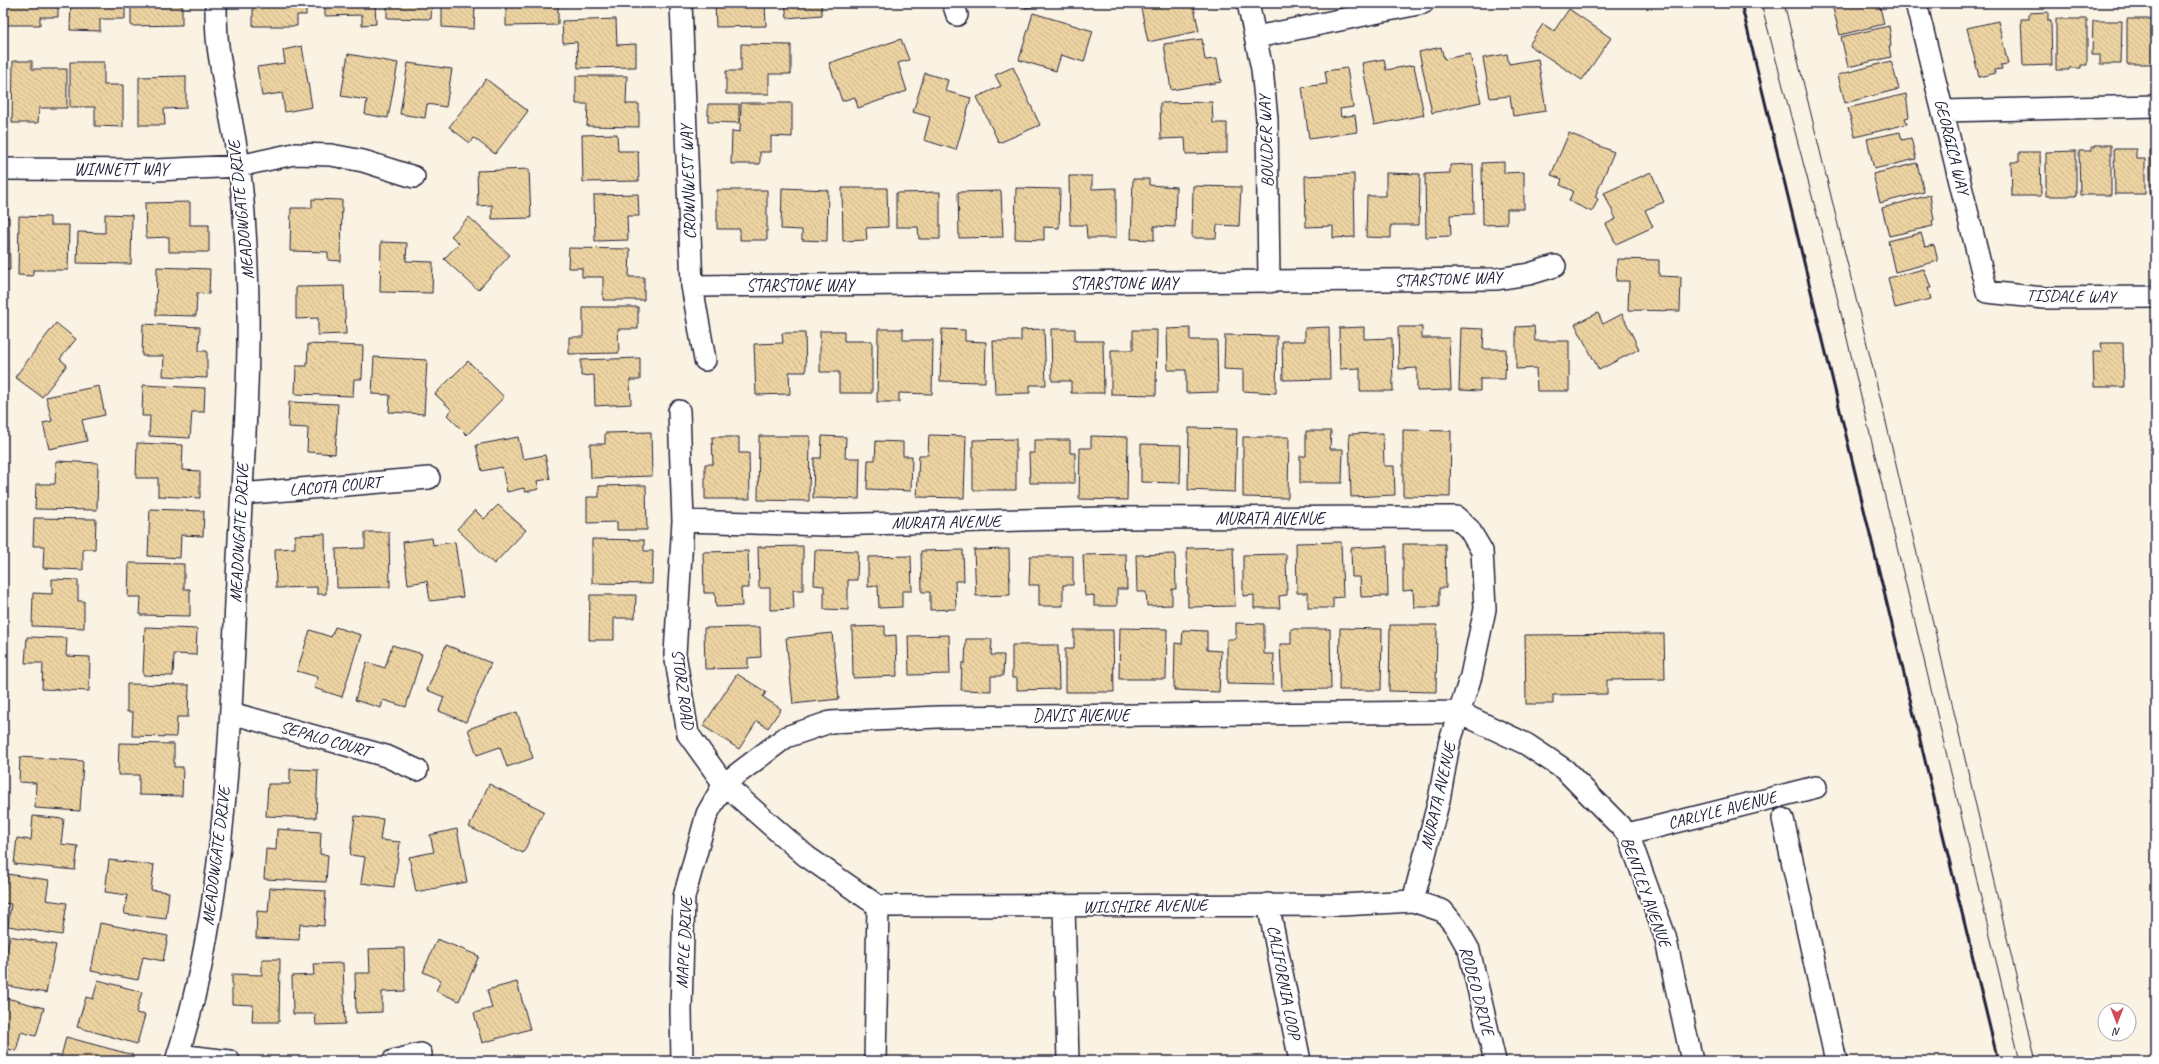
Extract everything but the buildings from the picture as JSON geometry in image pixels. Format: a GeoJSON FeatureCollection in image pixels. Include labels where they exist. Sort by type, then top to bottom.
{"type":"FeatureCollection","features":[{"type":"Feature","properties":{"kind":"street","name":"MEADOWGATE DRIVE"},"geometry":{"type":"LineString","coordinates":[[177,1058],[195,992],[210,912],[224,806],[231,713],[249,295],[239,166],[217,43],[216,3]]}},
{"type":"Feature","properties":{"kind":"street","name":"CROWNWEST WAY"},"geometry":{"type":"LineString","coordinates":[[681,3],[692,286],[705,360]]}},
{"type":"Feature","properties":{"kind":"street","name":"BOULDER WAY"},"geometry":{"type":"LineString","coordinates":[[1248,3],[1256,37],[1267,119],[1269,282]]}},
{"type":"Feature","properties":{"kind":"street"},"geometry":{"type":"LineString","coordinates":[[1256,37],[1423,3]]}},
{"type":"Feature","properties":{"kind":"street","name":"GEORGICA WAY"},"geometry":{"type":"LineString","coordinates":[[1916,3],[1987,292]]}},
{"type":"Feature","properties":{"kind":"street"},"geometry":{"type":"LineString","coordinates":[[1943,111],[2156,106]]}},
{"type":"Feature","properties":{"kind":"street","name":"WINNETT WAY"},"geometry":{"type":"LineString","coordinates":[[3,169],[156,170],[239,166],[294,154],[331,155],[363,161],[414,177]]}},
{"type":"Feature","properties":{"kind":"street","name":"STARSTONE WAY"},"geometry":{"type":"LineString","coordinates":[[692,286],[1497,279],[1529,274],[1555,266]]}},
{"type":"Feature","properties":{"kind":"street","name":"TISDALE WAY"},"geometry":{"type":"LineString","coordinates":[[1987,292],[2044,298],[2156,297]]}},
{"type":"Feature","properties":{"kind":"street","name":"STORZ ROAD"},"geometry":{"type":"LineString","coordinates":[[679,411],[683,521],[675,654],[688,734],[724,784],[806,856],[878,906]]}},
{"type":"Feature","properties":{"kind":"street","name":"LACOTA COURT"},"geometry":{"type":"LineString","coordinates":[[241,494],[429,478]]}},
{"type":"Feature","properties":{"kind":"street","name":"MURATA AVENUE"},"geometry":{"type":"LineString","coordinates":[[683,521],[825,525],[1105,518],[1456,516],[1468,529],[1482,551],[1485,609],[1471,676],[1458,712],[1439,800],[1413,900]]}},
{"type":"Feature","properties":{"kind":"street","name":"DAVIS AVENUE"},"geometry":{"type":"LineString","coordinates":[[724,784],[786,737],[830,722],[938,717],[1458,712]]}},
{"type":"Feature","properties":{"kind":"street","name":"BENTLEY AVENUE"},"geometry":{"type":"LineString","coordinates":[[1458,712],[1526,744],[1565,770],[1628,834],[1665,936],[1692,1061]]}},
{"type":"Feature","properties":{"kind":"street","name":"SEPALO COURT"},"geometry":{"type":"LineString","coordinates":[[231,713],[386,756],[417,770]]}},
{"type":"Feature","properties":{"kind":"street","name":"MAPLE DRIVE"},"geometry":{"type":"LineString","coordinates":[[682,1061],[681,1010],[684,897],[707,814],[724,784]]}},
{"type":"Feature","properties":{"kind":"street","name":"CARLYLE AVENUE"},"geometry":{"type":"LineString","coordinates":[[1628,834],[1816,787]]}},
{"type":"Feature","properties":{"kind":"street"},"geometry":{"type":"LineString","coordinates":[[1783,819],[1836,1061]]}},
{"type":"Feature","properties":{"kind":"street","name":"WILSHIRE AVENUE"},"geometry":{"type":"LineString","coordinates":[[878,906],[1064,907],[1268,904],[1342,905],[1413,900]]}},
{"type":"Feature","properties":{"kind":"street","name":"RODEO DRIVE"},"geometry":{"type":"LineString","coordinates":[[1413,900],[1443,911],[1456,927],[1468,950],[1495,1061]]}},
{"type":"Feature","properties":{"kind":"street","name":"CALIFORNIA LOOP"},"geometry":{"type":"LineString","coordinates":[[1268,904],[1300,1061]]}},
{"type":"Feature","properties":{"kind":"street"},"geometry":{"type":"LineString","coordinates":[[875,1061],[878,906]]}},
{"type":"Feature","properties":{"kind":"street"},"geometry":{"type":"LineString","coordinates":[[1064,907],[1068,1061]]}},
{"type":"Feature","properties":{"kind":"street"},"geometry":{"type":"LineString","coordinates":[[393,1061],[421,1054]]}},
{"type":"Feature","properties":{"kind":"street"},"geometry":{"type":"LineString","coordinates":[[177,1058],[229,1061]]}},
{"type":"Feature","properties":{"kind":"tram line"},"geometry":{"type":"LineString","coordinates":[[1761,3],[1822,234],[2020,1061]]}},
{"type":"Feature","properties":{"kind":"tram line"},"geometry":{"type":"LineString","coordinates":[[1784,3],[1885,418],[2036,1061]]}},
{"type":"Feature","properties":{"kind":"railway"},"geometry":{"type":"LineString","coordinates":[[1741,3],[1998,1061]]}}]}
